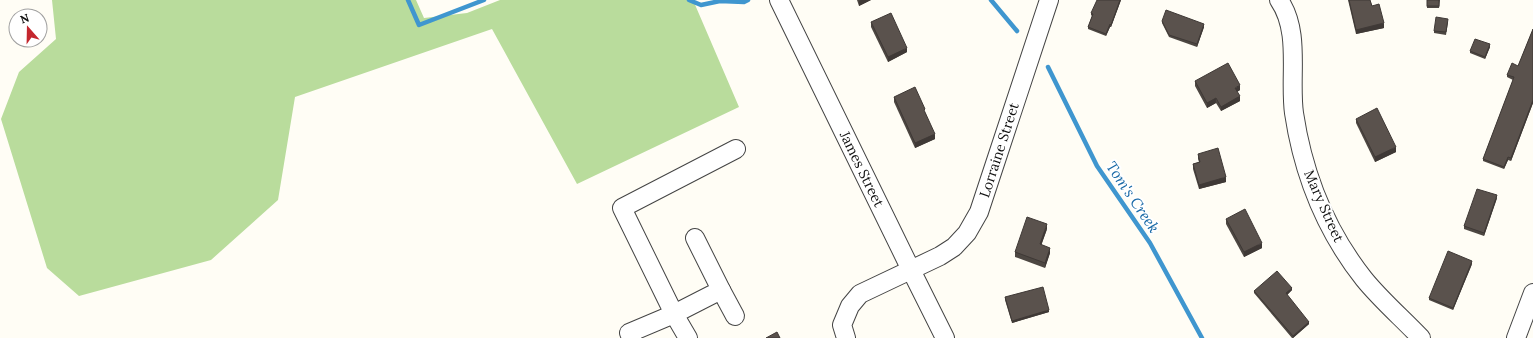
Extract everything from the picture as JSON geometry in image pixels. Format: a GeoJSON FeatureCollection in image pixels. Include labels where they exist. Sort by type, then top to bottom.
{"type":"FeatureCollection","features":[{"type":"Feature","properties":{"kind":"street","name":"James Street"},"geometry":{"type":"LineString","coordinates":[[779,0],[911,270],[946,338]]}},
{"type":"Feature","properties":{"kind":"street","name":"Lorraine Street"},"geometry":{"type":"LineString","coordinates":[[846,338],[842,325],[850,306],[860,294],[911,270],[954,247],[967,233],[979,212],[1049,0]]}},
{"type":"Feature","properties":{"kind":"street","name":"Mary Street"},"geometry":{"type":"LineString","coordinates":[[1279,0],[1289,21],[1292,36],[1292,91],[1294,112],[1299,142],[1312,185],[1329,224],[1346,253],[1365,280],[1421,338]]}},
{"type":"Feature","properties":{"kind":"street"},"geometry":{"type":"LineString","coordinates":[[688,338],[674,314],[622,208],[736,149]]}},
{"type":"Feature","properties":{"kind":"street"},"geometry":{"type":"LineString","coordinates":[[695,238],[735,316]]}},
{"type":"Feature","properties":{"kind":"street"},"geometry":{"type":"LineString","coordinates":[[632,338],[629,333],[674,314],[721,290]]}},
{"type":"Feature","properties":{"kind":"street"},"geometry":{"type":"LineString","coordinates":[[1516,338],[1533,292]]}},
{"type":"Feature","properties":{"kind":"green space"},"geometry":{"type":"Polygon","coordinates":[[[52,0],[416,0],[424,18],[467,13],[500,0],[693,0],[739,107],[577,184],[492,29],[295,97],[278,200],[211,260],[79,296],[47,268],[1,119],[19,72],[46,48],[48,48],[48,46],[56,39],[52,0]]]}},
{"type":"Feature","properties":{"kind":"building"},"geometry":{"type":"Polygon","coordinates":[[[1097,0],[1120,0],[1106,34],[1088,27],[1093,14],[1091,13],[1097,0]]]}},
{"type":"Feature","properties":{"kind":"building"},"geometry":{"type":"Polygon","coordinates":[[[1349,0],[1370,0],[1372,6],[1379,4],[1384,23],[1356,30],[1349,0]]]}},
{"type":"Feature","properties":{"kind":"building"},"geometry":{"type":"Polygon","coordinates":[[[1427,0],[1439,0],[1439,6],[1427,6],[1427,0]]]}},
{"type":"Feature","properties":{"kind":"building"},"geometry":{"type":"Polygon","coordinates":[[[1166,10],[1204,24],[1197,44],[1169,35],[1162,21],[1166,10]]]}},
{"type":"Feature","properties":{"kind":"building"},"geometry":{"type":"Polygon","coordinates":[[[891,13],[907,48],[888,57],[871,22],[891,13]]]}},
{"type":"Feature","properties":{"kind":"building"},"geometry":{"type":"Polygon","coordinates":[[[1436,17],[1448,19],[1446,32],[1434,31],[1436,17]]]}},
{"type":"Feature","properties":{"kind":"building"},"geometry":{"type":"Polygon","coordinates":[[[1533,29],[1533,100],[1511,158],[1508,157],[1504,167],[1483,159],[1514,77],[1507,75],[1512,63],[1518,66],[1533,29]]]}},
{"type":"Feature","properties":{"kind":"building"},"geometry":{"type":"Polygon","coordinates":[[[1475,39],[1490,44],[1485,57],[1470,51],[1475,39]]]}},
{"type":"Feature","properties":{"kind":"building"},"geometry":{"type":"Polygon","coordinates":[[[1228,63],[1240,85],[1235,88],[1240,96],[1221,107],[1216,98],[1207,103],[1195,81],[1228,63]]]}},
{"type":"Feature","properties":{"kind":"building"},"geometry":{"type":"Polygon","coordinates":[[[915,87],[935,134],[915,143],[894,97],[915,87]]]}},
{"type":"Feature","properties":{"kind":"building"},"geometry":{"type":"Polygon","coordinates":[[[1377,108],[1396,147],[1375,157],[1356,119],[1377,108]]]}},
{"type":"Feature","properties":{"kind":"building"},"geometry":{"type":"Polygon","coordinates":[[[1218,148],[1226,177],[1199,185],[1193,164],[1200,162],[1198,154],[1218,148]]]}},
{"type":"Feature","properties":{"kind":"building"},"geometry":{"type":"Polygon","coordinates":[[[1477,189],[1497,195],[1484,233],[1464,226],[1477,189]]]}},
{"type":"Feature","properties":{"kind":"building"},"geometry":{"type":"Polygon","coordinates":[[[1245,209],[1262,243],[1244,252],[1226,219],[1245,209]]]}},
{"type":"Feature","properties":{"kind":"building"},"geometry":{"type":"Polygon","coordinates":[[[1027,217],[1047,224],[1040,244],[1050,248],[1045,263],[1015,252],[1027,217]]]}},
{"type":"Feature","properties":{"kind":"building"},"geometry":{"type":"Polygon","coordinates":[[[1448,251],[1472,261],[1453,308],[1429,298],[1448,251]]]}},
{"type":"Feature","properties":{"kind":"building"},"geometry":{"type":"Polygon","coordinates":[[[1277,271],[1292,288],[1286,293],[1309,322],[1293,336],[1254,291],[1277,271]]]}},
{"type":"Feature","properties":{"kind":"building"},"geometry":{"type":"Polygon","coordinates":[[[1043,287],[1049,310],[1012,321],[1005,297],[1043,287]]]}},
{"type":"Feature","properties":{"kind":"building"},"geometry":{"type":"Polygon","coordinates":[[[777,332],[780,338],[766,338],[777,332]]]}},
{"type":"Feature","properties":{"kind":"waterway"},"geometry":{"type":"LineString","coordinates":[[408,0],[419,25],[484,0]]}},
{"type":"Feature","properties":{"kind":"waterway"},"geometry":{"type":"LineString","coordinates":[[689,0],[701,5],[720,1],[744,2],[748,0]]}},
{"type":"Feature","properties":{"kind":"waterway","name":"Tom's Creek"},"geometry":{"type":"LineString","coordinates":[[991,0],[1017,31]]}},
{"type":"Feature","properties":{"kind":"waterway","name":"Tom's Creek"},"geometry":{"type":"LineString","coordinates":[[1048,67],[1097,166],[1150,243],[1202,338]]}}]}
